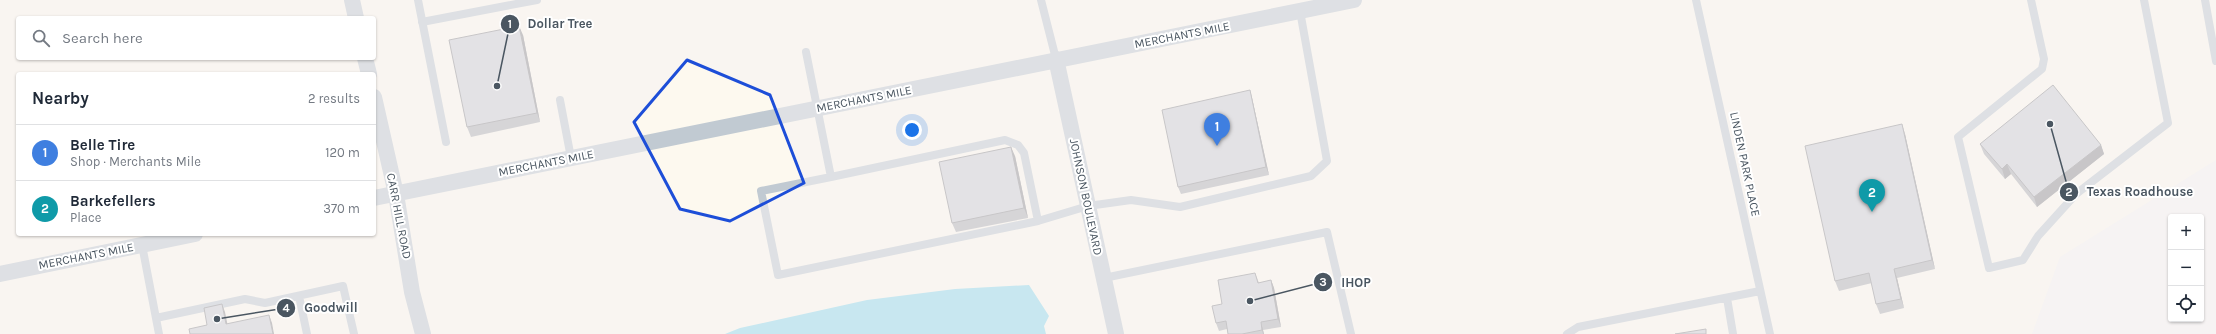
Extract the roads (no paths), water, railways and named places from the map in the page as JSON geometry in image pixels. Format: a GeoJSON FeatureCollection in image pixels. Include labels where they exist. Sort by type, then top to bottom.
{"type":"FeatureCollection","features":[{"type":"Feature","properties":{"kind":"street"},"geometry":{"type":"LineString","coordinates":[[352,0],[356,16]]}},
{"type":"Feature","properties":{"kind":"street","name":"MERCHANTS MILE"},"geometry":{"type":"LineString","coordinates":[[376,198],[1354,0]]}},
{"type":"Feature","properties":{"kind":"street"},"geometry":{"type":"LineString","coordinates":[[366,60],[368,72]]}},
{"type":"Feature","properties":{"kind":"street","name":"JOHNSON BOULEVARD"},"geometry":{"type":"LineString","coordinates":[[1056,60],[1116,334]]}},
{"type":"Feature","properties":{"kind":"street","name":"CARR HILL ROAD"},"geometry":{"type":"LineString","coordinates":[[376,106],[396,194],[412,292],[423,334]]}},
{"type":"Feature","properties":{"kind":"street","name":"MERCHANTS MILE"},"geometry":{"type":"LineString","coordinates":[[0,274],[185,236]]}},
{"type":"Feature","properties":{"kind":"lane"},"geometry":{"type":"LineString","coordinates":[[418,0],[446,142]]}},
{"type":"Feature","properties":{"kind":"lane"},"geometry":{"type":"LineString","coordinates":[[422,22],[537,0]]}},
{"type":"Feature","properties":{"kind":"lane"},"geometry":{"type":"LineString","coordinates":[[1041,0],[1056,60]]}},
{"type":"Feature","properties":{"kind":"lane","name":"LINDEN PARK PLACE"},"geometry":{"type":"LineString","coordinates":[[1696,0],[1770,334]]}},
{"type":"Feature","properties":{"kind":"lane"},"geometry":{"type":"LineString","coordinates":[[2031,0],[2044,59],[2042,69],[1958,137],[1989,268],[2023,260],[2038,236],[2076,194],[2168,123],[2144,0]]}},
{"type":"Feature","properties":{"kind":"lane"},"geometry":{"type":"LineString","coordinates":[[2204,0],[2216,61]]}},
{"type":"Feature","properties":{"kind":"lane"},"geometry":{"type":"LineString","coordinates":[[1038,221],[1024,152],[1018,145],[1005,140],[761,191],[778,274],[1038,221],[1088,206],[1131,200],[1180,207],[1311,176],[1327,161],[1300,11]]}},
{"type":"Feature","properties":{"kind":"lane"},"geometry":{"type":"LineString","coordinates":[[806,52],[831,177]]}},
{"type":"Feature","properties":{"kind":"lane"},"geometry":{"type":"LineString","coordinates":[[560,100],[572,158]]}},
{"type":"Feature","properties":{"kind":"lane"},"geometry":{"type":"LineString","coordinates":[[1104,278],[1327,232],[1351,334]]}},
{"type":"Feature","properties":{"kind":"lane"},"geometry":{"type":"LineString","coordinates":[[142,245],[159,334]]}},
{"type":"Feature","properties":{"kind":"lane"},"geometry":{"type":"LineString","coordinates":[[156,318],[245,299],[265,304],[343,286],[354,334]]}},
{"type":"Feature","properties":{"kind":"lane"},"geometry":{"type":"LineString","coordinates":[[1567,334],[1578,327],[1760,291]]}},
{"type":"Feature","properties":{"kind":"lane"},"geometry":{"type":"LineString","coordinates":[[299,296],[307,334]]}},
{"type":"Feature","properties":{"kind":"lane"},"geometry":{"type":"LineString","coordinates":[[1727,298],[1733,334]]}},
{"type":"Feature","properties":{"kind":"water"},"geometry":{"type":"Polygon","coordinates":[[[1029,285],[1049,316],[1044,326],[1046,334],[725,334],[740,328],[867,300],[955,289],[1029,285]]]}},
{"type":"Feature","properties":{"kind":"place","name":"Dollar Tree"},"geometry":{"type":"Point","coordinates":[497,86]}},
{"type":"Feature","properties":{"kind":"place","name":"Texas Roadhouse"},"geometry":{"type":"Point","coordinates":[2050,124]}},
{"type":"Feature","properties":{"kind":"place","name":"Belle Tire"},"geometry":{"type":"Point","coordinates":[1217,146]}},
{"type":"Feature","properties":{"kind":"place","name":"Barkefellers"},"geometry":{"type":"Point","coordinates":[1872,212]}},
{"type":"Feature","properties":{"kind":"place","name":"IHOP"},"geometry":{"type":"Point","coordinates":[1250,301]}},
{"type":"Feature","properties":{"kind":"place","name":"Goodwill"},"geometry":{"type":"Point","coordinates":[217,319]}}]}
